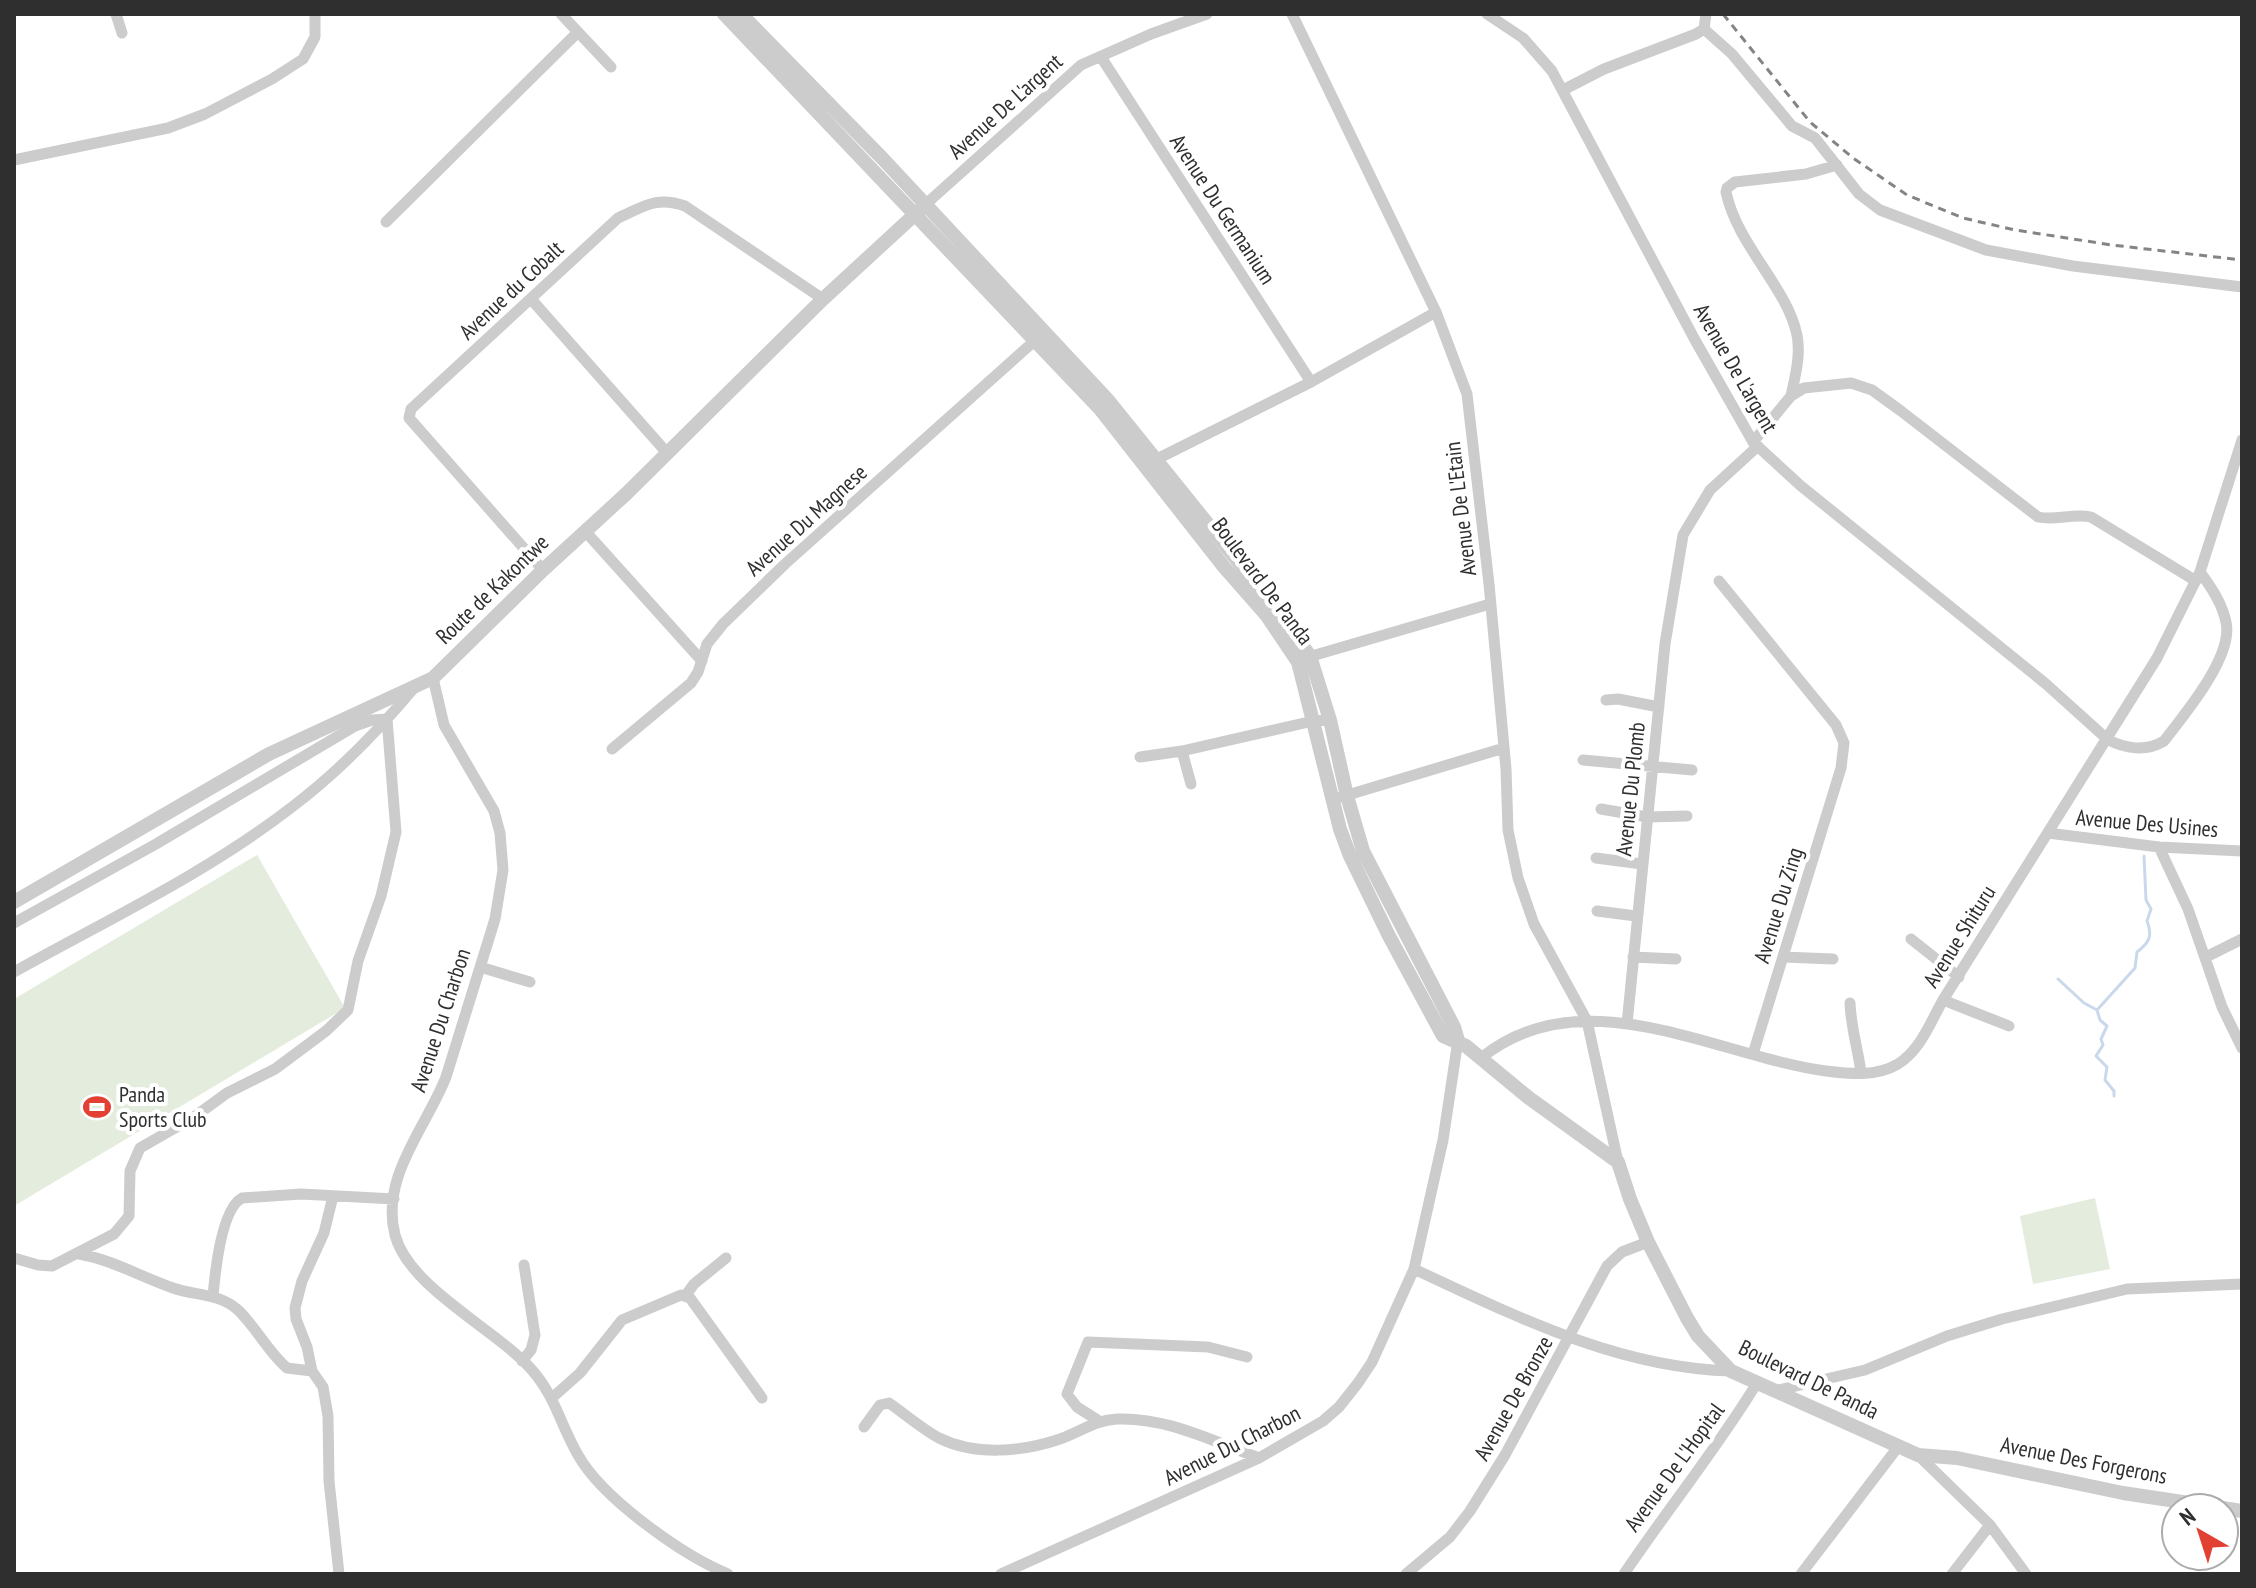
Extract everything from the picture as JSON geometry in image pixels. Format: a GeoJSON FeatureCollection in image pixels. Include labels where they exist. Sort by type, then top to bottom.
{"type":"FeatureCollection","features":[{"type":"Feature","properties":{"kind":"street"},"geometry":{"type":"LineString","coordinates":[[116,14],[122,33]]}},
{"type":"Feature","properties":{"kind":"street"},"geometry":{"type":"LineString","coordinates":[[14,160],[168,128],[205,114],[303,59],[315,37],[315,14]]}},
{"type":"Feature","properties":{"kind":"street"},"geometry":{"type":"LineString","coordinates":[[561,14],[611,67]]}},
{"type":"Feature","properties":{"kind":"street"},"geometry":{"type":"LineString","coordinates":[[724,14],[921,209]]}},
{"type":"Feature","properties":{"kind":"street"},"geometry":{"type":"LineString","coordinates":[[741,14],[921,209]]}},
{"type":"Feature","properties":{"kind":"street","name":"Avenue De L'argent"},"geometry":{"type":"LineString","coordinates":[[921,209],[1081,65],[1151,34],[1207,14]]}},
{"type":"Feature","properties":{"kind":"street","name":"Avenue De L'Etain"},"geometry":{"type":"LineString","coordinates":[[1292,14],[1436,312],[1467,394],[1504,748],[1508,830],[1518,878],[1534,924],[1587,1021],[1618,1162]]}},
{"type":"Feature","properties":{"kind":"street","name":"Avenue De L'argent"},"geometry":{"type":"LineString","coordinates":[[1487,14],[1513,29],[1535,49],[1563,90],[1701,351],[1756,444],[1811,494],[2046,684],[2107,739]]}},
{"type":"Feature","properties":{"kind":"street"},"geometry":{"type":"LineString","coordinates":[[1704,29],[1706,14]]}},
{"type":"Feature","properties":{"kind":"street"},"geometry":{"type":"LineString","coordinates":[[1563,90],[1604,69],[1704,29]]}},
{"type":"Feature","properties":{"kind":"street"},"geometry":{"type":"LineString","coordinates":[[1704,29],[1732,54],[1792,126],[1815,138],[1859,194],[1880,210],[1986,250],[2073,266],[2242,287]]}},
{"type":"Feature","properties":{"kind":"street"},"geometry":{"type":"LineString","coordinates":[[386,222],[577,33]]}},
{"type":"Feature","properties":{"kind":"street","name":"Avenue Du Germanium"},"geometry":{"type":"LineString","coordinates":[[1101,57],[1311,382]]}},
{"type":"Feature","properties":{"kind":"street"},"geometry":{"type":"LineString","coordinates":[[1791,396],[1797,372],[1798,336],[1789,314],[1740,231],[1726,192],[1735,182],[1806,174],[1837,165]]}},
{"type":"Feature","properties":{"kind":"street","name":"Avenue du Cobalt"},"geometry":{"type":"LineString","coordinates":[[543,570],[409,418],[411,409],[618,218],[658,200],[685,206],[823,299]]}},
{"type":"Feature","properties":{"kind":"street","name":"Route de Kakontwe"},"geometry":{"type":"LineString","coordinates":[[14,902],[269,754],[433,678],[668,454],[823,299],[921,209]]}},
{"type":"Feature","properties":{"kind":"street","name":"Boulevard De Panda"},"geometry":{"type":"LineString","coordinates":[[921,209],[1151,462],[1224,567],[1304,659],[1330,720],[1350,856],[1423,984],[1443,1036],[1458,1040],[1529,1098],[1618,1162],[1648,1242],[1698,1336],[1731,1371],[1918,1455]]}},
{"type":"Feature","properties":{"kind":"street"},"geometry":{"type":"LineString","coordinates":[[531,299],[668,454]]}},
{"type":"Feature","properties":{"kind":"street"},"geometry":{"type":"LineString","coordinates":[[1151,462],[1311,382],[1436,312]]}},
{"type":"Feature","properties":{"kind":"street","name":"Avenue Du Magnese"},"geometry":{"type":"LineString","coordinates":[[612,749],[691,683],[707,644],[723,624],[785,564],[1039,337]]}},
{"type":"Feature","properties":{"kind":"street"},"geometry":{"type":"LineString","coordinates":[[1791,396],[1804,388],[1833,384],[1851,383],[1872,390],[2038,517],[2091,517],[2198,577],[2216,596],[2227,624],[2224,648],[2214,670],[2164,741],[2143,748],[2117,744],[2107,739]]}},
{"type":"Feature","properties":{"kind":"street","name":"Avenue Du Plomb"},"geometry":{"type":"LineString","coordinates":[[1627,1024],[1665,644],[1678,559],[1687,525],[1710,490],[1756,444],[1791,396]]}},
{"type":"Feature","properties":{"kind":"street","name":"Avenue Shituru"},"geometry":{"type":"LineString","coordinates":[[1481,1058],[1503,1042],[1533,1028],[1587,1021],[1627,1024],[1820,1070],[1861,1073],[1885,1070],[1911,1053],[2157,658],[2198,577],[2242,440]]}},
{"type":"Feature","properties":{"kind":"street"},"geometry":{"type":"LineString","coordinates":[[585,531],[702,661]]}},
{"type":"Feature","properties":{"kind":"street","name":"Avenue Du Zing"},"geometry":{"type":"LineString","coordinates":[[1719,581],[1836,725],[1844,743],[1841,768],[1753,1054]]}},
{"type":"Feature","properties":{"kind":"street"},"geometry":{"type":"LineString","coordinates":[[1304,659],[1490,604]]}},
{"type":"Feature","properties":{"kind":"street","name":"Boulevard De Panda"},"geometry":{"type":"LineString","coordinates":[[1304,659],[1313,721],[1340,798]]}},
{"type":"Feature","properties":{"kind":"street","name":"Avenue Du Charbon"},"geometry":{"type":"LineString","coordinates":[[433,678],[444,725],[494,811],[503,851],[501,893],[446,1077],[437,1101],[413,1139],[403,1162],[394,1199],[395,1237],[417,1273],[522,1361],[553,1397],[569,1438],[590,1474],[644,1523],[707,1565],[728,1574]]}},
{"type":"Feature","properties":{"kind":"street"},"geometry":{"type":"LineString","coordinates":[[14,972],[213,860],[274,821],[325,779],[415,688]]}},
{"type":"Feature","properties":{"kind":"street"},"geometry":{"type":"LineString","coordinates":[[1606,700],[1618,699],[1659,707]]}},
{"type":"Feature","properties":{"kind":"street"},"geometry":{"type":"LineString","coordinates":[[14,923],[145,851],[355,726],[387,719]]}},
{"type":"Feature","properties":{"kind":"street"},"geometry":{"type":"LineString","coordinates":[[14,1258],[46,1267],[114,1234],[125,1223],[130,1209],[130,1171],[140,1148],[194,1117],[227,1093],[275,1069],[326,1031],[348,1010],[355,971],[381,896],[396,832],[387,719]]}},
{"type":"Feature","properties":{"kind":"street"},"geometry":{"type":"LineString","coordinates":[[1140,757],[1330,720]]}},
{"type":"Feature","properties":{"kind":"street"},"geometry":{"type":"LineString","coordinates":[[1340,798],[1504,748]]}},
{"type":"Feature","properties":{"kind":"street"},"geometry":{"type":"LineString","coordinates":[[1182,751],[1191,784]]}},
{"type":"Feature","properties":{"kind":"street"},"geometry":{"type":"LineString","coordinates":[[1583,760],[1692,770]]}},
{"type":"Feature","properties":{"kind":"street"},"geometry":{"type":"LineString","coordinates":[[1601,809],[1647,817],[1687,816]]}},
{"type":"Feature","properties":{"kind":"street","name":"Avenue Des Usines"},"geometry":{"type":"LineString","coordinates":[[2048,833],[2159,847],[2242,851]]}},
{"type":"Feature","properties":{"kind":"street"},"geometry":{"type":"LineString","coordinates":[[2159,847],[2188,909],[2222,1007],[2242,1048]]}},
{"type":"Feature","properties":{"kind":"street"},"geometry":{"type":"LineString","coordinates":[[1596,858],[1642,864]]}},
{"type":"Feature","properties":{"kind":"street"},"geometry":{"type":"LineString","coordinates":[[1597,911],[1636,916]]}},
{"type":"Feature","properties":{"kind":"street"},"geometry":{"type":"LineString","coordinates":[[1911,939],[1959,977]]}},
{"type":"Feature","properties":{"kind":"street"},"geometry":{"type":"LineString","coordinates":[[2206,957],[2242,939]]}},
{"type":"Feature","properties":{"kind":"street"},"geometry":{"type":"LineString","coordinates":[[1633,957],[1676,959]]}},
{"type":"Feature","properties":{"kind":"street"},"geometry":{"type":"LineString","coordinates":[[1783,957],[1833,959]]}},
{"type":"Feature","properties":{"kind":"street"},"geometry":{"type":"LineString","coordinates":[[480,967],[530,982]]}},
{"type":"Feature","properties":{"kind":"street"},"geometry":{"type":"LineString","coordinates":[[1943,1000],[2009,1026]]}},
{"type":"Feature","properties":{"kind":"street"},"geometry":{"type":"LineString","coordinates":[[1850,1003],[1851,1027],[1859,1052],[1861,1073]]}},
{"type":"Feature","properties":{"kind":"street","name":"Avenue Du Charbon"},"geometry":{"type":"LineString","coordinates":[[1001,1574],[1259,1458],[1323,1421],[1358,1383],[1372,1362],[1414,1269],[1443,1140],[1458,1040]]}},
{"type":"Feature","properties":{"kind":"street"},"geometry":{"type":"LineString","coordinates":[[333,1196],[324,1233],[302,1281],[295,1308],[312,1371],[323,1387],[325,1399],[329,1481],[339,1574]]}},
{"type":"Feature","properties":{"kind":"street"},"geometry":{"type":"LineString","coordinates":[[213,1296],[230,1207],[235,1201],[252,1197],[394,1199]]}},
{"type":"Feature","properties":{"kind":"street","name":"Avenue De Bronze"},"geometry":{"type":"LineString","coordinates":[[1406,1574],[1450,1537],[1470,1511],[1505,1455],[1612,1259],[1648,1242]]}},
{"type":"Feature","properties":{"kind":"street"},"geometry":{"type":"LineString","coordinates":[[78,1254],[114,1263],[176,1290],[213,1296],[236,1309],[287,1368],[312,1371]]}},
{"type":"Feature","properties":{"kind":"street"},"geometry":{"type":"LineString","coordinates":[[553,1397],[580,1373],[622,1320],[674,1297],[686,1295],[694,1284],[726,1258]]}},
{"type":"Feature","properties":{"kind":"street"},"geometry":{"type":"LineString","coordinates":[[522,1361],[531,1350],[535,1335],[524,1265]]}},
{"type":"Feature","properties":{"kind":"street"},"geometry":{"type":"LineString","coordinates":[[1414,1269],[1569,1337],[1669,1366],[1731,1371]]}},
{"type":"Feature","properties":{"kind":"street"},"geometry":{"type":"LineString","coordinates":[[1773,1391],[1865,1370],[1947,1336],[2002,1319],[2127,1289],[2242,1284]]}},
{"type":"Feature","properties":{"kind":"street"},"geometry":{"type":"LineString","coordinates":[[686,1295],[762,1398]]}},
{"type":"Feature","properties":{"kind":"street"},"geometry":{"type":"LineString","coordinates":[[1099,1421],[1077,1407],[1067,1394],[1088,1342],[1208,1347],[1247,1357]]}},
{"type":"Feature","properties":{"kind":"street","name":"Avenue De L'Hopital"},"geometry":{"type":"LineString","coordinates":[[1624,1574],[1731,1425],[1757,1383]]}},
{"type":"Feature","properties":{"kind":"street"},"geometry":{"type":"LineString","coordinates":[[864,1427],[880,1405],[889,1403],[938,1437],[972,1449],[987,1450],[1046,1443],[1099,1421],[1146,1420],[1175,1426],[1259,1458]]}},
{"type":"Feature","properties":{"kind":"street"},"geometry":{"type":"LineString","coordinates":[[1801,1574],[1898,1447]]}},
{"type":"Feature","properties":{"kind":"street"},"geometry":{"type":"LineString","coordinates":[[1918,1455],[1990,1525],[2026,1574]]}},
{"type":"Feature","properties":{"kind":"street","name":"Avenue Des Forgerons"},"geometry":{"type":"LineString","coordinates":[[1918,1455],[1957,1458],[2123,1493],[2242,1511]]}},
{"type":"Feature","properties":{"kind":"street"},"geometry":{"type":"LineString","coordinates":[[1952,1574],[1990,1525]]}},
{"type":"Feature","properties":{"kind":"green space","name":"Panda Sports Club"},"geometry":{"type":"Polygon","coordinates":[[[257,855],[345,1008],[14,1206],[14,999],[257,855]]]}},
{"type":"Feature","properties":{"kind":"green space"},"geometry":{"type":"Polygon","coordinates":[[[2095,1198],[2110,1269],[2033,1284],[2020,1216],[2095,1198]]]}},
{"type":"Feature","properties":{"kind":"waterway"},"geometry":{"type":"LineString","coordinates":[[2114,1096],[2114,1091],[2105,1080],[2107,1067],[2096,1056],[2103,1045],[2101,1039],[2107,1026],[2100,1020],[2097,1010],[2135,968],[2137,952],[2149,939],[2147,921],[2151,909],[2146,900],[2144,856]]}},
{"type":"Feature","properties":{"kind":"waterway"},"geometry":{"type":"LineString","coordinates":[[2058,979],[2084,1003],[2097,1010]]}},
{"type":"Feature","properties":{"kind":"railway"},"geometry":{"type":"LineString","coordinates":[[1723,14],[1810,122],[1853,158],[1907,195],[1963,218],[2015,230],[2242,260]]}},
{"type":"Feature","properties":{"kind":"place","name":"Panda Sports Club"},"geometry":{"type":"Point","coordinates":[97,1107]}}]}
